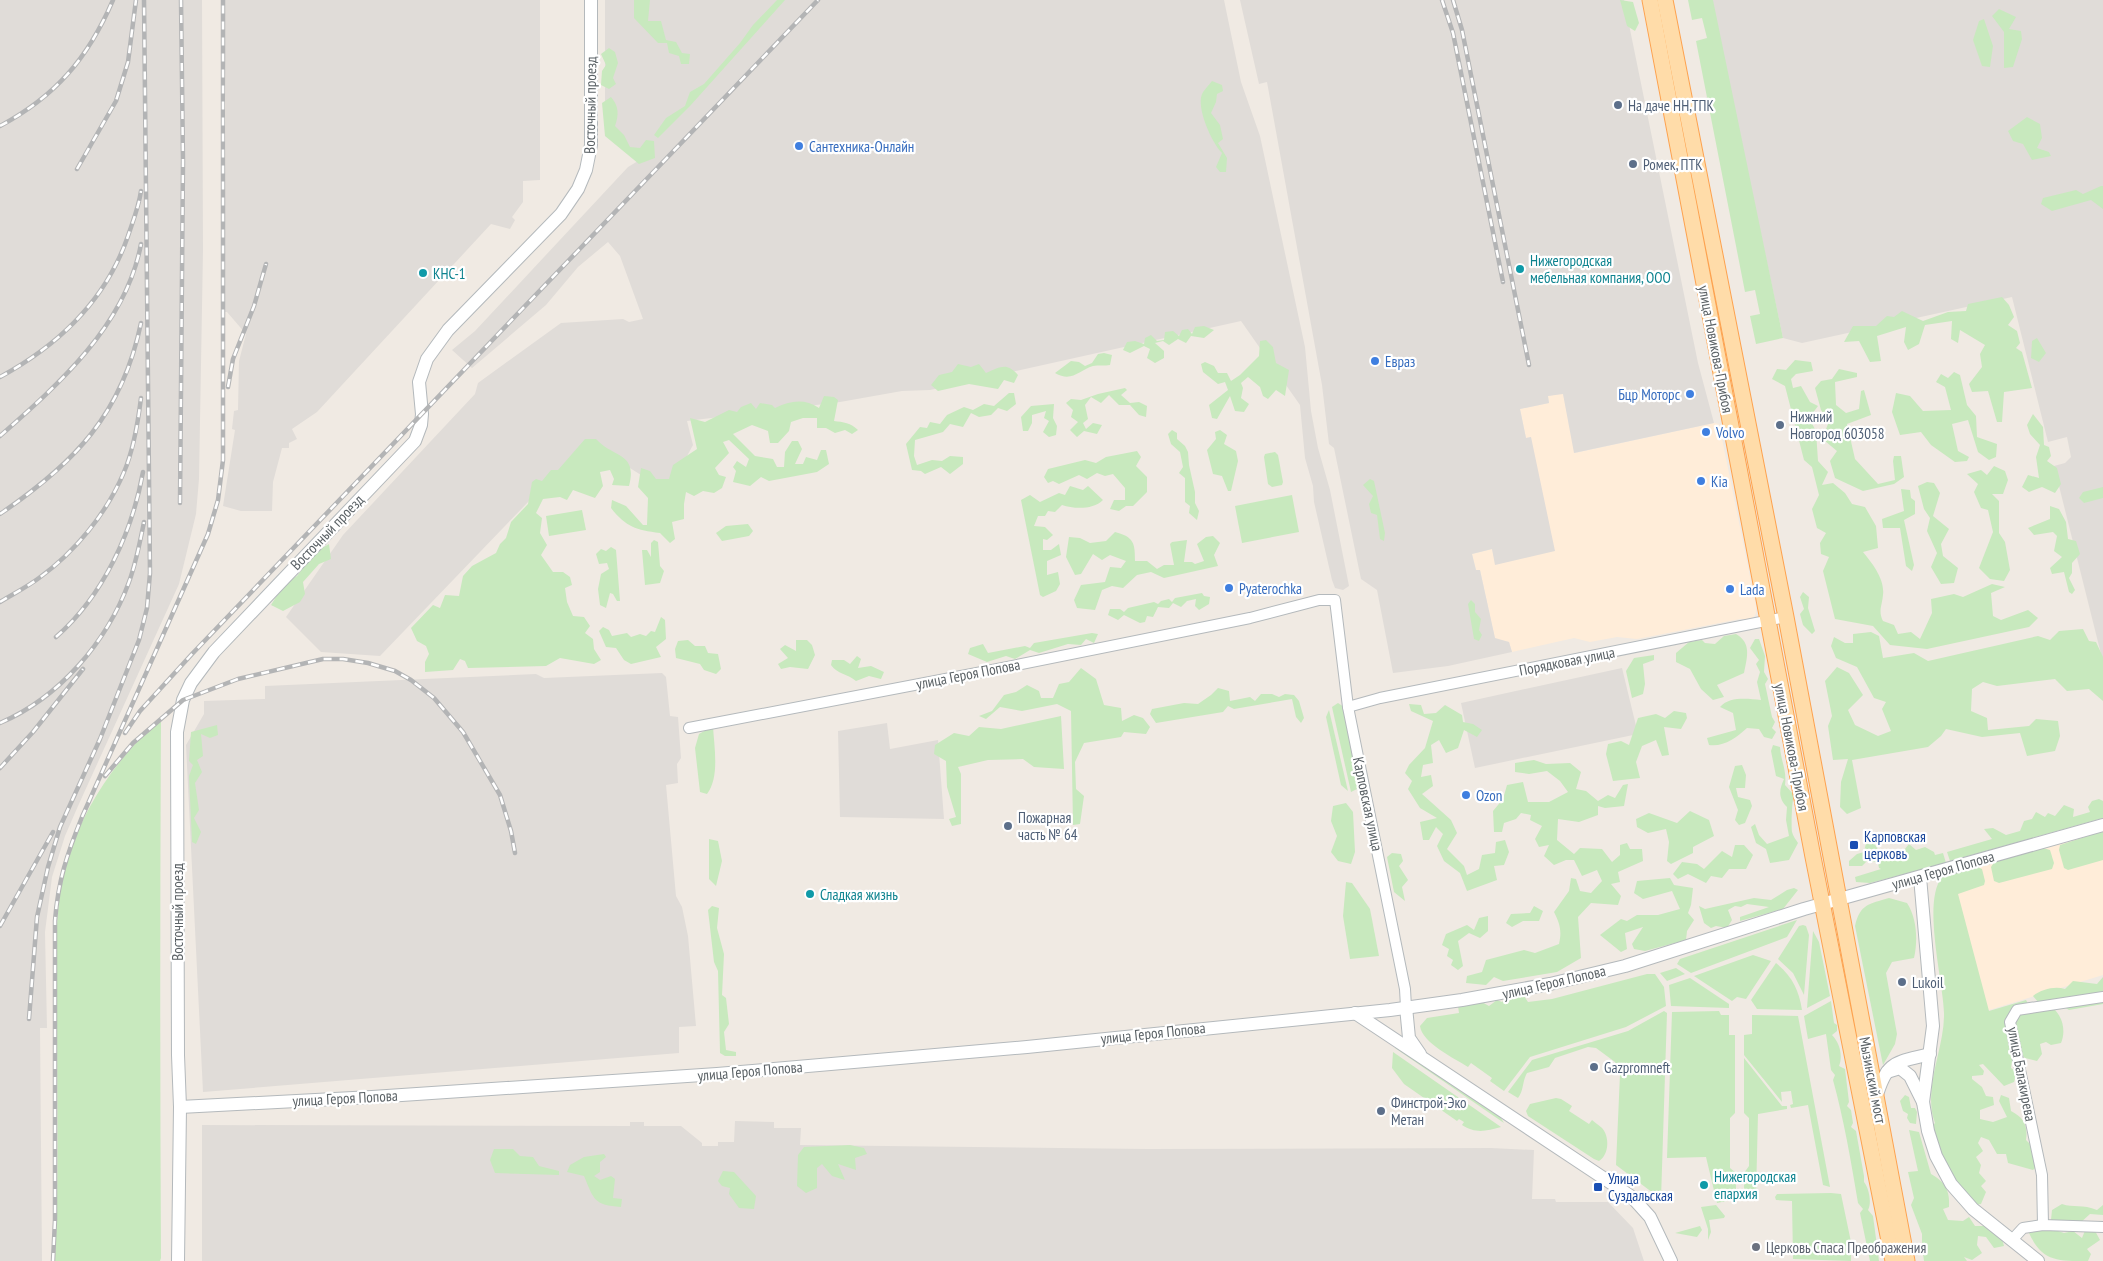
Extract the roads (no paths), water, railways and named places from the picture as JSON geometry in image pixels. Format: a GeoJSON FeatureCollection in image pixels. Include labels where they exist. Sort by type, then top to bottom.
{"type":"FeatureCollection","features":[{"type":"Feature","properties":{"kind":"main road","name":"улица Новикова-Прибоя"},"geometry":{"type":"LineString","coordinates":[[1650,0],[1823,904]]}},
{"type":"Feature","properties":{"kind":"main road","name":"улица Новикова-Прибоя"},"geometry":{"type":"LineString","coordinates":[[1665,0],[1786,617],[1838,900]]}},
{"type":"Feature","properties":{"kind":"main road","name":"Мызинский мост"},"geometry":{"type":"LineString","coordinates":[[1838,900],[1907,1261]]}},
{"type":"Feature","properties":{"kind":"main road","name":"Мызинский мост"},"geometry":{"type":"LineString","coordinates":[[1823,904],[1893,1261]]}},
{"type":"Feature","properties":{"kind":"street","name":"Восточный проезд"},"geometry":{"type":"LineString","coordinates":[[178,1261],[180,1107],[178,1055],[177,732],[183,700],[191,683],[214,652],[415,441],[421,419],[419,382],[427,359],[448,330],[561,214],[578,189],[586,170],[591,145],[591,0]]}},
{"type":"Feature","properties":{"kind":"street","name":"улица Героя Попова"},"geometry":{"type":"LineString","coordinates":[[689,728],[1241,620],[1319,600],[1335,600]]}},
{"type":"Feature","properties":{"kind":"street","name":"Карповская улица"},"geometry":{"type":"LineString","coordinates":[[1335,600],[1348,707],[1404,980],[1406,1007]]}},
{"type":"Feature","properties":{"kind":"street","name":"Порядковая улица"},"geometry":{"type":"LineString","coordinates":[[1348,707],[1380,698],[1786,617]]}},
{"type":"Feature","properties":{"kind":"street","name":"улица Героя Попова"},"geometry":{"type":"LineString","coordinates":[[180,1107],[717,1074],[1026,1047],[1406,1007],[1508,993],[1592,974],[1658,956],[1823,904],[2103,826]]}},
{"type":"Feature","properties":{"kind":"street"},"geometry":{"type":"LineString","coordinates":[[1920,877],[1933,1026],[1923,1102]]}},
{"type":"Feature","properties":{"kind":"street","name":"улица Балакирева"},"geometry":{"type":"LineString","coordinates":[[2043,1225],[2042,1175],[2010,1022],[2017,1010],[2103,997]]}},
{"type":"Feature","properties":{"kind":"street"},"geometry":{"type":"LineString","coordinates":[[1406,1007],[1409,1038],[1420,1054]]}},
{"type":"Feature","properties":{"kind":"street"},"geometry":{"type":"LineString","coordinates":[[1355,1012],[1632,1197],[1650,1217],[1672,1261]]}},
{"type":"Feature","properties":{"kind":"street"},"geometry":{"type":"LineString","coordinates":[[1876,1098],[1881,1080],[1893,1064],[1930,1054]]}},
{"type":"Feature","properties":{"kind":"street"},"geometry":{"type":"LineString","coordinates":[[1887,1072],[1900,1068],[1910,1076],[1923,1102],[1928,1130],[1942,1170],[1973,1210],[2038,1261]]}},
{"type":"Feature","properties":{"kind":"street"},"geometry":{"type":"LineString","coordinates":[[2012,1240],[2023,1228],[2043,1225],[2103,1227]]}},
{"type":"Feature","properties":{"kind":"railway"},"geometry":{"type":"LineString","coordinates":[[0,126],[38,102],[68,74],[93,40],[113,0]]}},
{"type":"Feature","properties":{"kind":"railway"},"geometry":{"type":"LineString","coordinates":[[77,169],[116,101],[128,62],[136,0]]}},
{"type":"Feature","properties":{"kind":"railway"},"geometry":{"type":"LineString","coordinates":[[29,1019],[37,917],[48,867],[60,827],[100,739],[139,640],[147,608],[150,573],[144,0]]}},
{"type":"Feature","properties":{"kind":"railway"},"geometry":{"type":"LineString","coordinates":[[180,503],[183,161],[181,0]]}},
{"type":"Feature","properties":{"kind":"railway"},"geometry":{"type":"LineString","coordinates":[[53,1261],[55,1220],[55,921],[61,880],[82,817],[208,534],[218,500],[223,460],[223,0]]}},
{"type":"Feature","properties":{"kind":"railway"},"geometry":{"type":"LineString","coordinates":[[125,733],[140,711],[192,654],[818,0]]}},
{"type":"Feature","properties":{"kind":"railway"},"geometry":{"type":"LineString","coordinates":[[1442,0],[1453,33],[1503,282]]}},
{"type":"Feature","properties":{"kind":"railway"},"geometry":{"type":"LineString","coordinates":[[1453,0],[1462,30],[1529,365]]}},
{"type":"Feature","properties":{"kind":"railway"},"geometry":{"type":"LineString","coordinates":[[0,377],[22,364],[61,335],[93,300],[107,281],[119,259],[134,219],[141,191]]}},
{"type":"Feature","properties":{"kind":"railway"},"geometry":{"type":"LineString","coordinates":[[0,436],[67,374],[105,327],[121,301],[133,273],[141,244]]}},
{"type":"Feature","properties":{"kind":"railway"},"geometry":{"type":"LineString","coordinates":[[228,387],[233,359],[254,306],[266,264]]}},
{"type":"Feature","properties":{"kind":"railway"},"geometry":{"type":"LineString","coordinates":[[0,514],[51,475],[73,455],[91,434],[108,410],[121,384],[133,355],[141,323]]}},
{"type":"Feature","properties":{"kind":"railway"},"geometry":{"type":"LineString","coordinates":[[0,602],[52,568],[89,531],[99,517],[117,487],[127,463],[135,435],[141,398]]}},
{"type":"Feature","properties":{"kind":"railway"},"geometry":{"type":"LineString","coordinates":[[56,637],[73,621],[88,602],[113,562],[131,518],[143,472]]}},
{"type":"Feature","properties":{"kind":"railway"},"geometry":{"type":"LineString","coordinates":[[0,723],[42,699],[78,666],[94,646],[108,626],[129,582],[144,522]]}},
{"type":"Feature","properties":{"kind":"railway"},"geometry":{"type":"LineString","coordinates":[[105,776],[133,743],[183,700],[238,679],[323,659],[343,659],[368,663],[395,671],[411,680],[434,698],[463,732],[500,795],[511,831],[515,853]]}},
{"type":"Feature","properties":{"kind":"railway"},"geometry":{"type":"LineString","coordinates":[[0,768],[33,732],[83,669]]}},
{"type":"Feature","properties":{"kind":"railway"},"geometry":{"type":"LineString","coordinates":[[0,926],[53,832]]}},
{"type":"Feature","properties":{"kind":"place","name":"На даче НН,ТПК"},"geometry":{"type":"Point","coordinates":[1618,105]}},
{"type":"Feature","properties":{"kind":"place","name":"Сантехника-Онлайн"},"geometry":{"type":"Point","coordinates":[799,146]}},
{"type":"Feature","properties":{"kind":"place","name":"Ромек, ПТК"},"geometry":{"type":"Point","coordinates":[1633,164]}},
{"type":"Feature","properties":{"kind":"place","name":"Нижегородская мебельная компания, ООО"},"geometry":{"type":"Point","coordinates":[1520,269]}},
{"type":"Feature","properties":{"kind":"place","name":"КНС-1"},"geometry":{"type":"Point","coordinates":[423,273]}},
{"type":"Feature","properties":{"kind":"place","name":"Евраз"},"geometry":{"type":"Point","coordinates":[1375,361]}},
{"type":"Feature","properties":{"kind":"place","name":"Бцр Моторс"},"geometry":{"type":"Point","coordinates":[1690,394]}},
{"type":"Feature","properties":{"kind":"place","name":"Нижний Новгород 603058"},"geometry":{"type":"Point","coordinates":[1780,425]}},
{"type":"Feature","properties":{"kind":"place","name":"Volvo"},"geometry":{"type":"Point","coordinates":[1706,432]}},
{"type":"Feature","properties":{"kind":"place","name":"Kia"},"geometry":{"type":"Point","coordinates":[1701,481]}},
{"type":"Feature","properties":{"kind":"place","name":"Pyaterochka"},"geometry":{"type":"Point","coordinates":[1229,588]}},
{"type":"Feature","properties":{"kind":"place","name":"Lada"},"geometry":{"type":"Point","coordinates":[1730,589]}},
{"type":"Feature","properties":{"kind":"place","name":"Ozon"},"geometry":{"type":"Point","coordinates":[1466,795]}},
{"type":"Feature","properties":{"kind":"place","name":"Пожарная часть № 64"},"geometry":{"type":"Point","coordinates":[1008,826]}},
{"type":"Feature","properties":{"kind":"place","name":"Карповская церковь"},"geometry":{"type":"Point","coordinates":[1854,845]}},
{"type":"Feature","properties":{"kind":"place","name":"Сладкая жизнь"},"geometry":{"type":"Point","coordinates":[810,894]}},
{"type":"Feature","properties":{"kind":"place","name":"Lukoil"},"geometry":{"type":"Point","coordinates":[1902,982]}},
{"type":"Feature","properties":{"kind":"place","name":"Gazpromneft"},"geometry":{"type":"Point","coordinates":[1594,1067]}},
{"type":"Feature","properties":{"kind":"place","name":"Финстрой-Эко Метан"},"geometry":{"type":"Point","coordinates":[1381,1111]}},
{"type":"Feature","properties":{"kind":"place","name":"Нижегородская епархия"},"geometry":{"type":"Point","coordinates":[1704,1185]}},
{"type":"Feature","properties":{"kind":"place","name":"Улица Суздальская"},"geometry":{"type":"Point","coordinates":[1598,1187]}},
{"type":"Feature","properties":{"kind":"place","name":"Церковь Спаса Преображения"},"geometry":{"type":"Point","coordinates":[1756,1247]}}]}
